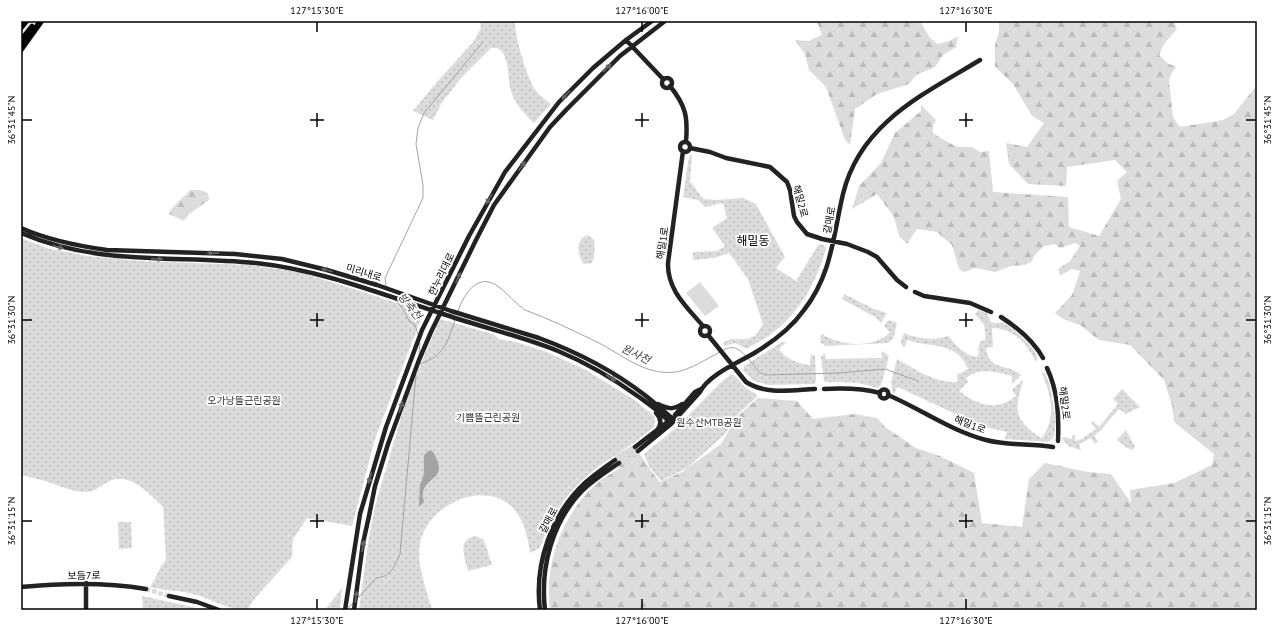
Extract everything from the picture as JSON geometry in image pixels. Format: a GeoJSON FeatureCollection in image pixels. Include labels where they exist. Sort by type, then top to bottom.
{"type":"FeatureCollection","features":[{"type":"Feature","properties":{"kind":"highway"},"geometry":{"type":"LineString","coordinates":[[21,28],[26,21]]}},
{"type":"Feature","properties":{"kind":"highway"},"geometry":{"type":"LineString","coordinates":[[21,42],[37,21]]}},
{"type":"Feature","properties":{"kind":"highway"},"geometry":{"type":"LineString","coordinates":[[21,49],[41,21]]}},
{"type":"Feature","properties":{"kind":"street","name":"한누리대로"},"geometry":{"type":"LineString","coordinates":[[345,610],[360,514],[381,441],[422,330],[469,236],[505,172],[559,102],[593,68],[626,40],[652,21]]}},
{"type":"Feature","properties":{"kind":"street","name":"한누리대로"},"geometry":{"type":"LineString","coordinates":[[354,610],[364,543],[375,486],[388,444],[405,396],[431,332],[494,205],[550,127],[566,109],[632,46],[665,21]]}},
{"type":"Feature","properties":{"kind":"street"},"geometry":{"type":"LineString","coordinates":[[626,40],[663,79],[671,79],[672,84],[670,86],[681,101],[685,110],[688,125],[686,142],[689,144],[690,148],[688,151],[683,152],[680,146],[682,143],[686,142]]}},
{"type":"Feature","properties":{"kind":"street","name":"갈매로"},"geometry":{"type":"LineString","coordinates":[[702,388],[695,392],[671,421],[652,435],[636,449],[671,421],[714,377],[776,338],[796,320],[819,287],[834,242],[844,193],[849,179],[857,159],[876,132],[892,116],[910,103],[980,60]]}},
{"type":"Feature","properties":{"kind":"street","name":"해밀2로"},"geometry":{"type":"LineString","coordinates":[[690,148],[710,152],[726,158],[770,167],[787,182],[790,190],[794,216],[801,228],[809,236],[856,246],[872,254],[883,263],[897,280],[906,287]]}},
{"type":"Feature","properties":{"kind":"street","name":"해밀1로"},"geometry":{"type":"LineString","coordinates":[[683,152],[668,263],[669,278],[683,303],[703,326],[709,328],[710,331],[708,335],[732,365]]}},
{"type":"Feature","properties":{"kind":"street","name":"미리내로"},"geometry":{"type":"LineString","coordinates":[[21,228],[56,240],[91,248],[107,250],[235,254],[272,257],[327,270],[399,292],[567,354],[606,375],[671,421]]}},
{"type":"Feature","properties":{"kind":"street","name":"미리내로"},"geometry":{"type":"LineString","coordinates":[[21,233],[54,246],[104,256],[235,261],[275,265],[325,276],[381,292],[441,314],[469,319],[525,334],[566,349],[610,370],[650,399],[671,421]]}},
{"type":"Feature","properties":{"kind":"street"},"geometry":{"type":"LineString","coordinates":[[915,292],[924,296],[970,303],[991,312]]}},
{"type":"Feature","properties":{"kind":"street"},"geometry":{"type":"LineString","coordinates":[[1001,317],[1019,329],[1032,341],[1043,358]]}},
{"type":"Feature","properties":{"kind":"street"},"geometry":{"type":"LineString","coordinates":[[732,365],[746,382],[762,390],[815,389]]}},
{"type":"Feature","properties":{"kind":"street","name":"해밀2로"},"geometry":{"type":"LineString","coordinates":[[1047,368],[1052,378],[1058,405],[1058,441]]}},
{"type":"Feature","properties":{"kind":"street","name":"해밀1로"},"geometry":{"type":"LineString","coordinates":[[824,389],[855,388],[880,393],[880,396],[883,399],[888,395],[969,435],[1002,444],[1053,447]]}},
{"type":"Feature","properties":{"kind":"street"},"geometry":{"type":"LineString","coordinates":[[650,399],[665,408],[672,409],[675,409],[688,400]]}},
{"type":"Feature","properties":{"kind":"street"},"geometry":{"type":"LineString","coordinates":[[649,405],[659,416],[660,422],[659,428],[652,435]]}},
{"type":"Feature","properties":{"kind":"street","name":"갈매로"},"geometry":{"type":"LineString","coordinates":[[540,610],[539,589],[541,564],[547,542],[554,527],[564,509],[579,490],[594,476],[617,462],[581,492],[570,506],[557,528],[551,543],[545,570],[543,589],[545,610]]}},
{"type":"Feature","properties":{"kind":"street"},"geometry":{"type":"LineString","coordinates":[[86,583],[86,610]]}},
{"type":"Feature","properties":{"kind":"street","name":"보듬7로"},"geometry":{"type":"LineString","coordinates":[[21,587],[86,583],[125,585],[146,589]]}},
{"type":"Feature","properties":{"kind":"street"},"geometry":{"type":"LineString","coordinates":[[169,596],[197,602],[219,610]]}},
{"type":"Feature","properties":{"kind":"green space"},"geometry":{"type":"Polygon","coordinates":[[[480,21],[515,21],[519,47],[533,87],[551,104],[534,123],[523,112],[515,100],[511,91],[505,57],[497,48],[491,48],[461,78],[441,104],[433,120],[413,111],[474,41],[481,28],[480,21]]]}},
{"type":"Feature","properties":{"kind":"green space"},"geometry":{"type":"Polygon","coordinates":[[[815,21],[920,21],[930,38],[938,44],[949,41],[958,36],[956,47],[943,55],[935,67],[916,75],[909,84],[877,94],[855,109],[850,145],[845,140],[826,87],[809,70],[805,54],[795,40],[808,41],[822,35],[818,24],[815,21]]]}},
{"type":"Feature","properties":{"kind":"green space"},"geometry":{"type":"Polygon","coordinates":[[[999,21],[1174,21],[1177,29],[1164,44],[1159,55],[1167,63],[1176,67],[1170,76],[1169,81],[1173,117],[1180,127],[1223,120],[1234,114],[1257,85],[1257,610],[550,610],[550,575],[558,541],[574,510],[585,496],[597,483],[620,468],[614,456],[633,445],[660,482],[682,472],[721,444],[736,418],[758,398],[797,401],[813,419],[855,414],[877,418],[885,427],[916,448],[940,456],[974,473],[982,523],[1022,527],[1029,479],[1045,463],[1088,472],[1111,474],[1131,503],[1130,490],[1174,483],[1212,465],[1214,454],[1174,422],[1172,405],[1164,380],[1130,345],[1099,340],[1080,325],[1063,319],[1055,313],[1072,295],[1080,271],[1072,269],[1060,276],[1058,269],[1070,261],[1080,246],[1075,243],[1060,248],[1055,244],[1044,246],[1034,256],[1032,261],[1025,265],[1011,266],[995,272],[976,268],[964,272],[959,269],[952,245],[937,232],[917,229],[907,244],[899,236],[894,217],[877,194],[852,209],[859,186],[881,163],[895,133],[921,111],[921,105],[936,120],[933,126],[933,133],[957,147],[972,147],[980,152],[989,151],[993,192],[1068,197],[1069,227],[1099,236],[1121,199],[1117,181],[1127,172],[1115,160],[1067,167],[1066,186],[1028,184],[1009,164],[1006,143],[1027,147],[1044,123],[1032,116],[1013,84],[995,67],[995,44],[999,32],[999,21]]]}},
{"type":"Feature","properties":{"kind":"green space"},"geometry":{"type":"Polygon","coordinates":[[[692,155],[690,181],[703,199],[716,200],[743,198],[756,204],[785,257],[776,268],[796,281],[819,244],[824,245],[826,248],[818,273],[806,296],[798,307],[780,327],[747,349],[735,343],[725,346],[722,343],[731,339],[748,339],[756,335],[763,324],[748,279],[729,253],[714,258],[693,260],[693,252],[717,251],[725,246],[712,228],[727,218],[723,203],[705,207],[698,200],[683,197],[689,156],[692,155]]]}},
{"type":"Feature","properties":{"kind":"green space"},"geometry":{"type":"Polygon","coordinates":[[[190,190],[200,190],[208,193],[209,200],[189,214],[184,221],[169,214],[175,205],[190,190]]]}},
{"type":"Feature","properties":{"kind":"green space"},"geometry":{"type":"Polygon","coordinates":[[[588,235],[594,240],[595,249],[592,263],[584,264],[580,257],[578,248],[581,240],[588,235]]]}},
{"type":"Feature","properties":{"kind":"green space","name":"오가낭뜰근린공원"},"geometry":{"type":"Polygon","coordinates":[[[21,238],[50,249],[88,256],[139,261],[250,265],[300,272],[419,310],[422,316],[375,439],[352,526],[307,518],[293,539],[292,557],[256,597],[247,610],[240,610],[193,594],[150,587],[166,560],[163,507],[137,484],[122,479],[114,479],[93,491],[84,492],[21,475],[21,238]]]}},
{"type":"Feature","properties":{"kind":"green space"},"geometry":{"type":"Polygon","coordinates":[[[700,282],[719,306],[705,316],[686,293],[700,282]]]}},
{"type":"Feature","properties":{"kind":"green space"},"geometry":{"type":"Polygon","coordinates":[[[844,294],[874,309],[887,313],[881,323],[875,317],[842,299],[844,294]]]}},
{"type":"Feature","properties":{"kind":"green space"},"geometry":{"type":"Polygon","coordinates":[[[978,310],[987,313],[991,322],[1003,323],[1017,332],[1032,347],[1037,359],[1036,362],[1029,349],[1014,334],[1001,329],[993,328],[993,347],[986,348],[988,356],[995,364],[1016,371],[1021,375],[1012,384],[1012,376],[988,371],[977,372],[966,378],[968,382],[959,391],[980,403],[987,405],[1001,404],[1016,396],[1012,390],[1023,380],[1018,399],[1019,416],[1029,429],[1042,438],[1050,422],[1051,413],[1050,397],[1041,372],[1045,373],[1050,386],[1055,416],[1055,433],[1049,442],[1005,439],[1007,432],[981,426],[900,388],[897,387],[895,393],[893,393],[891,383],[897,359],[934,378],[950,382],[958,382],[957,375],[968,369],[963,360],[957,354],[942,347],[907,340],[905,347],[902,346],[901,341],[904,333],[926,339],[948,336],[964,352],[977,357],[980,342],[986,339],[984,325],[975,314],[978,310]]]}},
{"type":"Feature","properties":{"kind":"green space","name":"기쁨뜰근린공원"},"geometry":{"type":"Polygon","coordinates":[[[440,319],[493,334],[499,339],[516,342],[547,352],[586,370],[636,401],[655,417],[654,427],[587,476],[577,486],[567,497],[551,521],[540,548],[530,553],[523,523],[513,508],[501,499],[487,496],[472,496],[458,500],[444,508],[433,518],[424,530],[420,544],[419,560],[432,610],[359,610],[368,543],[375,506],[405,404],[440,319]]]}},
{"type":"Feature","properties":{"kind":"green space"},"geometry":{"type":"Polygon","coordinates":[[[888,320],[897,324],[893,339],[888,343],[826,346],[821,343],[820,337],[822,334],[838,341],[848,343],[857,344],[875,341],[890,332],[884,326],[888,320]]]}},
{"type":"Feature","properties":{"kind":"green space"},"geometry":{"type":"Polygon","coordinates":[[[782,342],[786,342],[779,350],[793,360],[810,365],[811,354],[815,356],[816,380],[814,384],[768,385],[754,381],[743,371],[744,366],[782,342]]]}},
{"type":"Feature","properties":{"kind":"green space"},"geometry":{"type":"Polygon","coordinates":[[[882,351],[889,356],[881,385],[877,388],[855,383],[824,381],[821,357],[825,353],[826,359],[882,358],[882,351]]]}},
{"type":"Feature","properties":{"kind":"green space","name":"원수산MTB공원"},"geometry":{"type":"Polygon","coordinates":[[[730,375],[734,375],[745,387],[758,396],[739,413],[724,435],[687,468],[661,481],[649,466],[644,454],[678,426],[719,384],[730,375]]]}},
{"type":"Feature","properties":{"kind":"green space"},"geometry":{"type":"Polygon","coordinates":[[[1122,389],[1140,407],[1126,414],[1121,410],[1118,410],[1094,436],[1098,442],[1095,444],[1091,438],[1079,444],[1081,450],[1068,446],[1062,438],[1072,439],[1072,435],[1075,435],[1075,441],[1082,439],[1096,429],[1091,423],[1093,421],[1099,427],[1118,404],[1113,399],[1122,389]]]}},
{"type":"Feature","properties":{"kind":"green space"},"geometry":{"type":"Polygon","coordinates":[[[1126,430],[1135,447],[1132,450],[1117,440],[1126,430]]]}},
{"type":"Feature","properties":{"kind":"green space"},"geometry":{"type":"Polygon","coordinates":[[[118,522],[131,522],[132,548],[119,549],[118,522]]]}},
{"type":"Feature","properties":{"kind":"green space"},"geometry":{"type":"Polygon","coordinates":[[[476,536],[484,540],[492,565],[468,571],[463,550],[464,545],[470,538],[476,536]]]}},
{"type":"Feature","properties":{"kind":"green space"},"geometry":{"type":"Polygon","coordinates":[[[342,588],[340,610],[325,610],[342,588]]]}},
{"type":"Feature","properties":{"kind":"green space"},"geometry":{"type":"Polygon","coordinates":[[[142,596],[147,597],[201,609],[143,610],[142,596]]]}},
{"type":"Feature","properties":{"kind":"shaded area"},"geometry":{"type":"Polygon","coordinates":[[[430,450],[436,457],[439,470],[425,487],[423,492],[424,502],[419,506],[420,484],[424,474],[424,455],[430,450]]]}},
{"type":"Feature","properties":{"kind":"waterway","name":"방축천"},"geometry":{"type":"LineString","coordinates":[[386,286],[385,278],[423,198],[423,185],[416,144],[418,128],[424,113],[483,42]]}},
{"type":"Feature","properties":{"kind":"waterway","name":"원사천"},"geometry":{"type":"LineString","coordinates":[[458,311],[468,292],[478,283],[485,282],[499,287],[525,310],[571,329],[644,368],[654,371],[682,371],[720,352]]}},
{"type":"Feature","properties":{"kind":"waterway","name":"방축천"},"geometry":{"type":"LineString","coordinates":[[397,301],[409,321],[415,325],[418,334]]}},
{"type":"Feature","properties":{"kind":"waterway","name":"원사천"},"geometry":{"type":"LineString","coordinates":[[419,364],[428,361],[440,353],[447,342],[455,320]]}},
{"type":"Feature","properties":{"kind":"waterway","name":"방축천"},"geometry":{"type":"LineString","coordinates":[[419,354],[420,343]]}},
{"type":"Feature","properties":{"kind":"waterway","name":"원사천"},"geometry":{"type":"LineString","coordinates":[[723,350],[735,348],[746,356]]}},
{"type":"Feature","properties":{"kind":"waterway","name":"원사천"},"geometry":{"type":"LineString","coordinates":[[748,358],[759,372],[765,375],[838,373],[885,369],[918,381]]}},
{"type":"Feature","properties":{"kind":"waterway","name":"방축천"},"geometry":{"type":"LineString","coordinates":[[357,599],[376,578],[385,576],[389,573],[400,554],[416,375]]}},
{"type":"Feature","properties":{"kind":"waterway","name":"방축천"},"geometry":{"type":"LineString","coordinates":[[347,609],[354,602]]}},
{"type":"Feature","properties":{"kind":"tunnel"},"geometry":{"type":"LineString","coordinates":[[615,460],[635,447]]}},
{"type":"Feature","properties":{"kind":"tunnel"},"geometry":{"type":"LineString","coordinates":[[619,463],[638,451]]}},
{"type":"Feature","properties":{"kind":"tunnel"},"geometry":{"type":"LineString","coordinates":[[146,589],[169,596]]}},
{"type":"Feature","properties":{"kind":"district","name":"해밀동"},"geometry":{"type":"Point","coordinates":[753,241]}}]}
